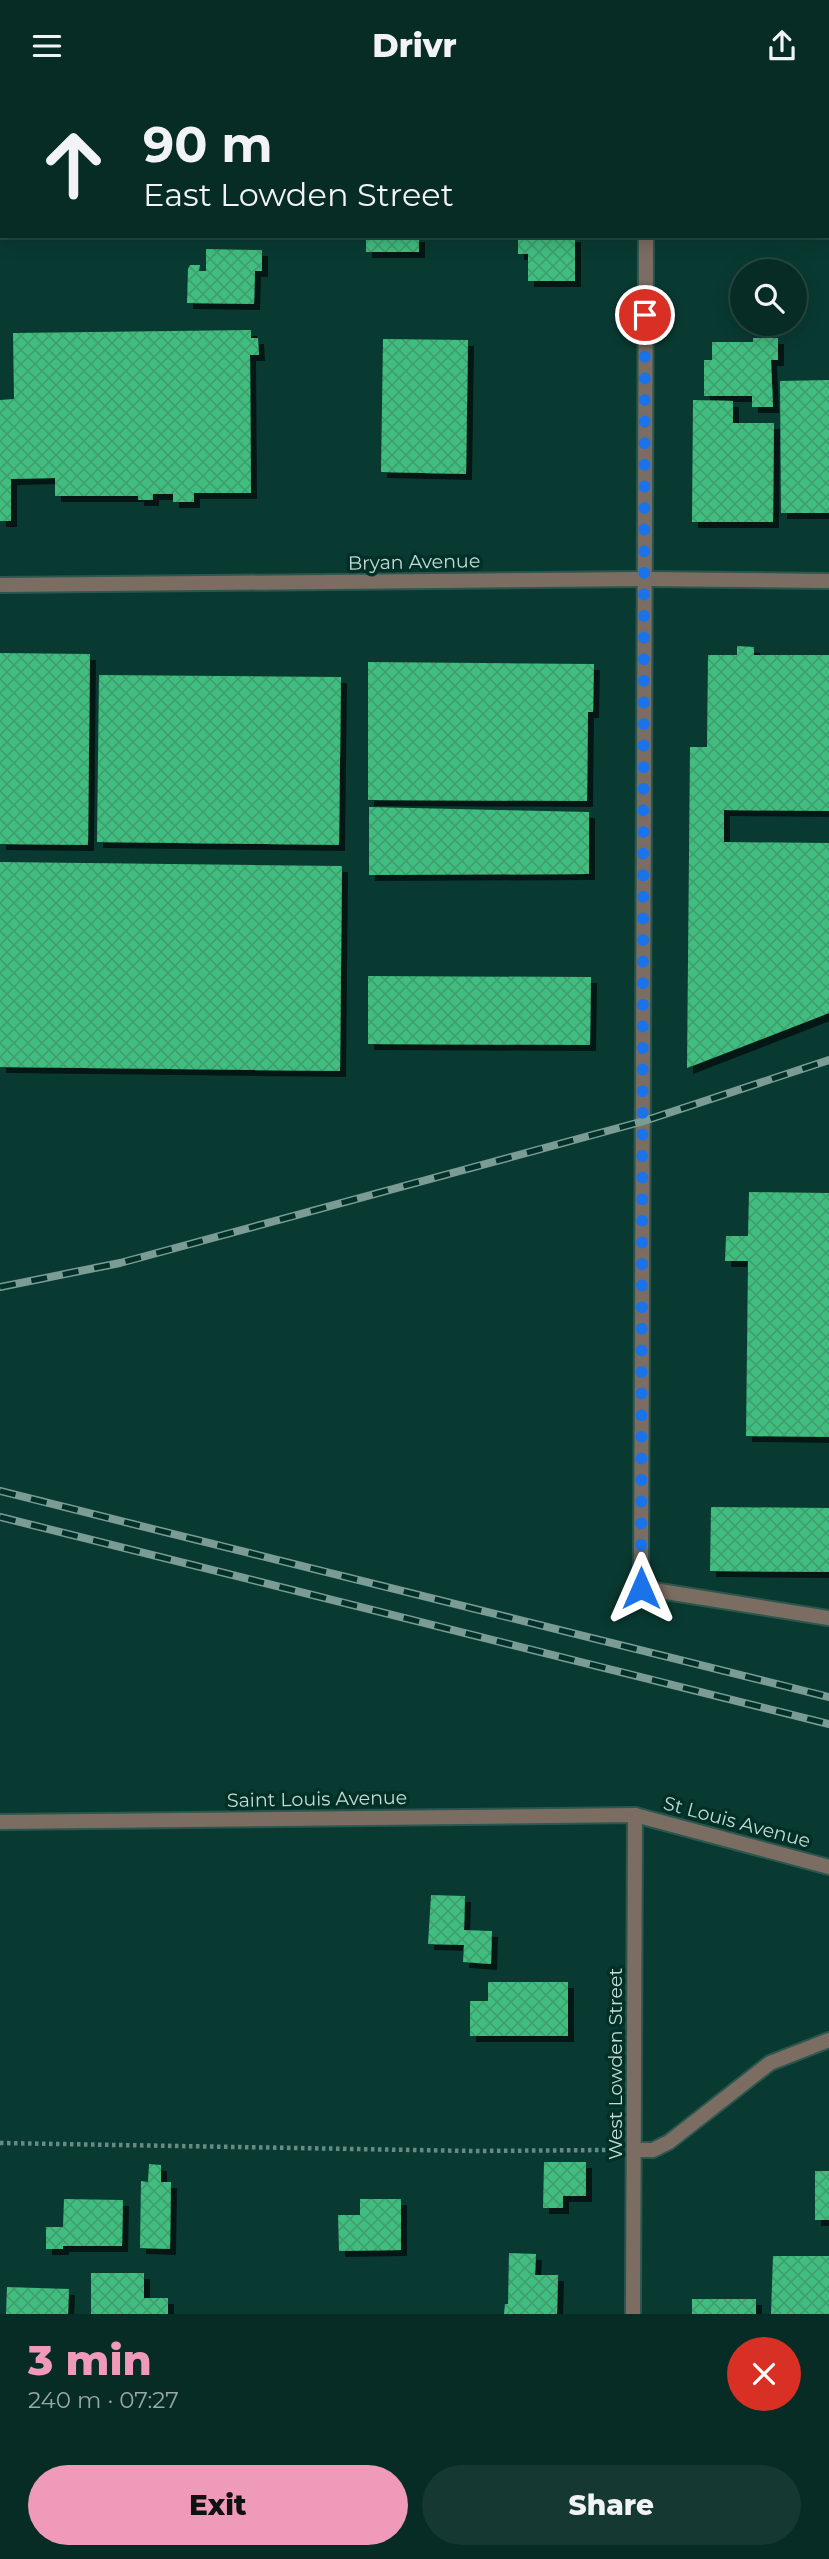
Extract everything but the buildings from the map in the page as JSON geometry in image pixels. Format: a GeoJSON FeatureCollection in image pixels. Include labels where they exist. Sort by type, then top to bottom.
{"type":"FeatureCollection","features":[{"type":"Feature","properties":{"kind":"street"},"geometry":{"type":"LineString","coordinates":[[646,238],[641,1588],[829,1618]]}},
{"type":"Feature","properties":{"kind":"street","name":"Bryan Avenue"},"geometry":{"type":"LineString","coordinates":[[0,585],[645,579],[829,581]]}},
{"type":"Feature","properties":{"kind":"street","name":"Saint Louis Avenue"},"geometry":{"type":"LineString","coordinates":[[0,1822],[635,1815]]}},
{"type":"Feature","properties":{"kind":"street","name":"St Louis Avenue"},"geometry":{"type":"LineString","coordinates":[[635,1815],[829,1867]]}},
{"type":"Feature","properties":{"kind":"street","name":"West Lowden Street"},"geometry":{"type":"LineString","coordinates":[[633,2314],[635,1815]]}},
{"type":"Feature","properties":{"kind":"street"},"geometry":{"type":"LineString","coordinates":[[634,2150],[653,2150],[669,2142],[771,2063],[829,2040]]}},
{"type":"Feature","properties":{"kind":"path"},"geometry":{"type":"LineString","coordinates":[[0,2143],[473,2151],[634,2150]]}},
{"type":"Feature","properties":{"kind":"railway"},"geometry":{"type":"LineString","coordinates":[[0,1287],[120,1263],[644,1121],[829,1060]]}},
{"type":"Feature","properties":{"kind":"railway"},"geometry":{"type":"LineString","coordinates":[[0,1491],[829,1697]]}},
{"type":"Feature","properties":{"kind":"railway"},"geometry":{"type":"LineString","coordinates":[[0,1517],[829,1724]]}},
{"type":"Feature","properties":{"kind":"route"},"geometry":{"type":"LineString","coordinates":[[641,1588],[645,315]]}}]}
